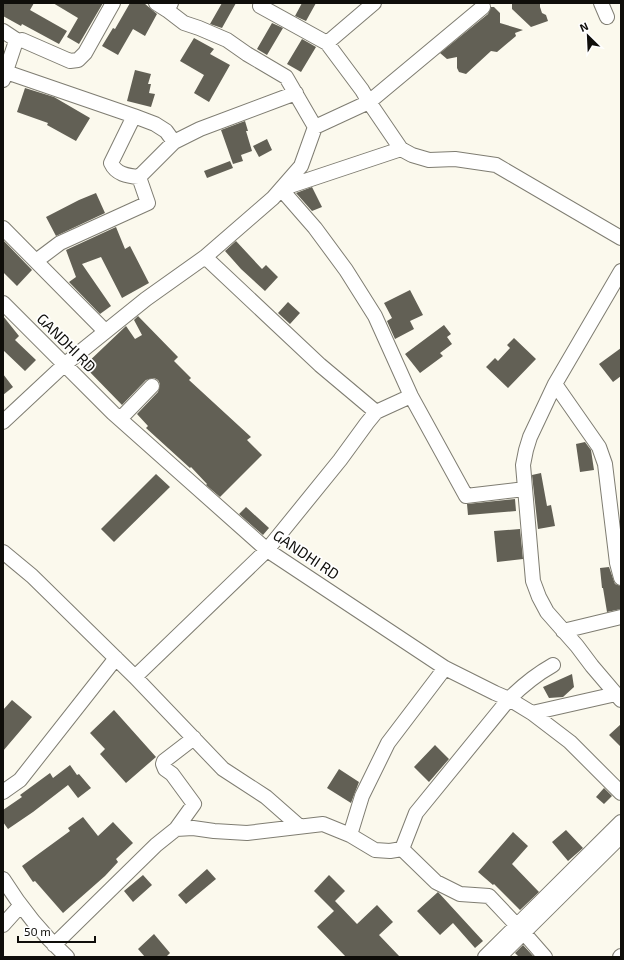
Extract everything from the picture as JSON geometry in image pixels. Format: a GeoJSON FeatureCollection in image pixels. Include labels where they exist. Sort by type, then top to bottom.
{"type":"FeatureCollection","features":[{"type":"Feature","properties":{"kind":"street"},"geometry":{"type":"LineString","coordinates":[[3,31],[18,41],[22,40],[70,60],[78,60],[85,53],[113,3]]}},
{"type":"Feature","properties":{"kind":"street"},"geometry":{"type":"LineString","coordinates":[[327,43],[374,3]]}},
{"type":"Feature","properties":{"kind":"street"},"geometry":{"type":"LineString","coordinates":[[601,3],[607,17]]}},
{"type":"Feature","properties":{"kind":"street"},"geometry":{"type":"LineString","coordinates":[[164,5],[184,23],[227,40],[247,54],[286,77],[315,127]]}},
{"type":"Feature","properties":{"kind":"street"},"geometry":{"type":"LineString","coordinates":[[260,6],[327,43],[362,90],[401,149],[412,155],[429,160],[455,158],[496,165],[621,238]]}},
{"type":"Feature","properties":{"kind":"street"},"geometry":{"type":"LineString","coordinates":[[3,422],[64,365],[146,299],[205,257],[273,198],[301,166],[315,127],[369,102],[483,7]]}},
{"type":"Feature","properties":{"kind":"street"},"geometry":{"type":"LineString","coordinates":[[18,41],[15,44],[4,76],[134,116],[155,124],[166,131],[174,142]]}},
{"type":"Feature","properties":{"kind":"street"},"geometry":{"type":"LineString","coordinates":[[134,116],[111,162],[113,168],[122,174],[126,176],[139,177],[174,142],[200,129],[296,93]]}},
{"type":"Feature","properties":{"kind":"street"},"geometry":{"type":"LineString","coordinates":[[281,188],[401,149]]}},
{"type":"Feature","properties":{"kind":"street"},"geometry":{"type":"LineString","coordinates":[[36,261],[60,243],[148,203],[139,177]]}},
{"type":"Feature","properties":{"kind":"street"},"geometry":{"type":"LineString","coordinates":[[281,188],[315,228],[346,270],[375,316],[411,396],[466,496],[525,489]]}},
{"type":"Feature","properties":{"kind":"street"},"geometry":{"type":"LineString","coordinates":[[3,228],[105,331]]}},
{"type":"Feature","properties":{"kind":"street"},"geometry":{"type":"LineString","coordinates":[[205,257],[320,365],[376,412]]}},
{"type":"Feature","properties":{"kind":"street"},"geometry":{"type":"LineString","coordinates":[[619,697],[547,612],[539,596],[533,581],[523,465],[530,437],[554,384],[620,276]]}},
{"type":"Feature","properties":{"kind":"street","name":"GANDHI RD"},"geometry":{"type":"LineString","coordinates":[[3,303],[120,419],[267,550],[445,668],[495,693],[509,698],[532,713],[570,742],[621,794]]}},
{"type":"Feature","properties":{"kind":"street"},"geometry":{"type":"LineString","coordinates":[[554,384],[599,447],[605,464],[617,563],[621,578]]}},
{"type":"Feature","properties":{"kind":"street"},"geometry":{"type":"LineString","coordinates":[[120,419],[152,386]]}},
{"type":"Feature","properties":{"kind":"street"},"geometry":{"type":"LineString","coordinates":[[135,677],[267,550],[340,460],[376,412],[411,396]]}},
{"type":"Feature","properties":{"kind":"street"},"geometry":{"type":"LineString","coordinates":[[3,552],[32,576],[116,658],[223,769],[266,798],[299,826]]}},
{"type":"Feature","properties":{"kind":"street"},"geometry":{"type":"LineString","coordinates":[[563,631],[621,617]]}},
{"type":"Feature","properties":{"kind":"street"},"geometry":{"type":"LineString","coordinates":[[3,792],[20,780],[116,658]]}},
{"type":"Feature","properties":{"kind":"street"},"geometry":{"type":"LineString","coordinates":[[402,849],[416,813],[509,698],[539,673],[553,664]]}},
{"type":"Feature","properties":{"kind":"street"},"geometry":{"type":"LineString","coordinates":[[350,835],[362,796],[388,743],[445,668]]}},
{"type":"Feature","properties":{"kind":"street"},"geometry":{"type":"LineString","coordinates":[[532,713],[619,697]]}},
{"type":"Feature","properties":{"kind":"street"},"geometry":{"type":"LineString","coordinates":[[54,945],[156,845],[176,829],[194,804],[172,774],[165,770],[163,764],[164,761],[194,738]]}},
{"type":"Feature","properties":{"kind":"street"},"geometry":{"type":"LineString","coordinates":[[500,957],[520,929],[621,822]]}},
{"type":"Feature","properties":{"kind":"street"},"geometry":{"type":"LineString","coordinates":[[176,829],[193,828],[247,833],[323,824],[350,835],[375,850],[390,851],[402,849]]}},
{"type":"Feature","properties":{"kind":"street"},"geometry":{"type":"LineString","coordinates":[[485,957],[520,929],[621,836]]}},
{"type":"Feature","properties":{"kind":"street"},"geometry":{"type":"LineString","coordinates":[[402,849],[436,882],[460,894],[489,896],[545,957]]}},
{"type":"Feature","properties":{"kind":"street"},"geometry":{"type":"LineString","coordinates":[[3,879],[20,906],[54,945],[67,957]]}},
{"type":"Feature","properties":{"kind":"street"},"geometry":{"type":"LineString","coordinates":[[3,925],[20,906]]}},
{"type":"Feature","properties":{"kind":"building"},"geometry":{"type":"Polygon","coordinates":[[[3,3],[34,3],[30,10],[67,31],[59,44],[22,24],[21,26],[3,16],[3,3]]]}},
{"type":"Feature","properties":{"kind":"building"},"geometry":{"type":"Polygon","coordinates":[[[53,3],[103,3],[79,44],[67,37],[78,18],[53,3]]]}},
{"type":"Feature","properties":{"kind":"building"},"geometry":{"type":"Polygon","coordinates":[[[130,3],[144,3],[157,14],[145,36],[133,29],[118,55],[102,46],[113,28],[115,29],[130,3]]]}},
{"type":"Feature","properties":{"kind":"building"},"geometry":{"type":"Polygon","coordinates":[[[222,3],[236,3],[222,28],[210,24],[222,3]]]}},
{"type":"Feature","properties":{"kind":"building"},"geometry":{"type":"Polygon","coordinates":[[[302,3],[316,3],[306,21],[295,16],[302,3]]]}},
{"type":"Feature","properties":{"kind":"building"},"geometry":{"type":"Polygon","coordinates":[[[512,3],[540,3],[542,13],[546,15],[548,21],[531,27],[512,9],[512,3]]]}},
{"type":"Feature","properties":{"kind":"building"},"geometry":{"type":"Polygon","coordinates":[[[491,7],[494,7],[500,13],[500,23],[523,30],[515,33],[516,36],[497,52],[491,51],[466,74],[459,72],[457,68],[457,57],[447,59],[440,53],[488,14],[491,7]]]}},
{"type":"Feature","properties":{"kind":"building"},"geometry":{"type":"Polygon","coordinates":[[[272,23],[283,28],[267,55],[257,49],[272,23]]]}},
{"type":"Feature","properties":{"kind":"building"},"geometry":{"type":"Polygon","coordinates":[[[194,38],[214,49],[210,54],[230,65],[209,102],[194,93],[204,75],[180,61],[194,38]]]}},
{"type":"Feature","properties":{"kind":"building"},"geometry":{"type":"Polygon","coordinates":[[[302,39],[316,47],[301,72],[287,64],[302,39]]]}},
{"type":"Feature","properties":{"kind":"building"},"geometry":{"type":"Polygon","coordinates":[[[135,70],[151,74],[148,84],[151,84],[149,93],[155,94],[151,107],[127,101],[135,70]]]}},
{"type":"Feature","properties":{"kind":"building"},"geometry":{"type":"Polygon","coordinates":[[[25,88],[54,97],[90,118],[76,141],[47,125],[48,123],[17,112],[25,88]]]}},
{"type":"Feature","properties":{"kind":"building"},"geometry":{"type":"Polygon","coordinates":[[[245,121],[248,131],[246,131],[252,151],[241,155],[243,161],[233,164],[221,130],[245,121]]]}},
{"type":"Feature","properties":{"kind":"building"},"geometry":{"type":"Polygon","coordinates":[[[267,139],[272,150],[259,157],[253,146],[267,139]]]}},
{"type":"Feature","properties":{"kind":"building"},"geometry":{"type":"Polygon","coordinates":[[[230,161],[233,168],[207,178],[204,171],[230,161]]]}},
{"type":"Feature","properties":{"kind":"building"},"geometry":{"type":"Polygon","coordinates":[[[312,187],[322,207],[312,211],[296,193],[312,187]]]}},
{"type":"Feature","properties":{"kind":"building"},"geometry":{"type":"Polygon","coordinates":[[[96,193],[105,213],[56,236],[46,217],[96,193]]]}},
{"type":"Feature","properties":{"kind":"building"},"geometry":{"type":"Polygon","coordinates":[[[116,227],[125,249],[130,246],[149,283],[122,298],[101,257],[82,264],[111,306],[100,314],[69,282],[76,277],[66,250],[116,227]]]}},
{"type":"Feature","properties":{"kind":"building"},"geometry":{"type":"Polygon","coordinates":[[[3,240],[32,270],[17,286],[3,272],[3,240]]]}},
{"type":"Feature","properties":{"kind":"building"},"geometry":{"type":"Polygon","coordinates":[[[236,241],[262,269],[266,265],[278,277],[265,291],[241,269],[225,251],[236,241]]]}},
{"type":"Feature","properties":{"kind":"building"},"geometry":{"type":"Polygon","coordinates":[[[410,290],[423,315],[410,321],[414,329],[395,339],[387,321],[392,318],[384,303],[410,290]]]}},
{"type":"Feature","properties":{"kind":"building"},"geometry":{"type":"Polygon","coordinates":[[[288,302],[300,313],[290,324],[278,313],[288,302]]]}},
{"type":"Feature","properties":{"kind":"building"},"geometry":{"type":"Polygon","coordinates":[[[3,316],[19,336],[15,340],[36,360],[25,371],[3,350],[3,316]]]}},
{"type":"Feature","properties":{"kind":"building"},"geometry":{"type":"Polygon","coordinates":[[[138,316],[178,357],[174,361],[191,378],[189,380],[251,437],[247,440],[262,455],[220,497],[206,485],[207,484],[191,467],[190,468],[146,428],[148,426],[137,414],[158,392],[160,384],[158,380],[154,378],[146,380],[122,405],[84,366],[126,326],[135,339],[142,335],[134,320],[138,316]]]}},
{"type":"Feature","properties":{"kind":"building"},"geometry":{"type":"Polygon","coordinates":[[[444,325],[451,334],[447,337],[452,344],[440,353],[443,356],[420,373],[405,354],[444,325]]]}},
{"type":"Feature","properties":{"kind":"building"},"geometry":{"type":"Polygon","coordinates":[[[514,338],[536,359],[508,388],[486,367],[495,358],[498,361],[510,348],[507,345],[514,338]]]}},
{"type":"Feature","properties":{"kind":"building"},"geometry":{"type":"Polygon","coordinates":[[[621,348],[621,376],[613,382],[599,364],[621,348]]]}},
{"type":"Feature","properties":{"kind":"building"},"geometry":{"type":"Polygon","coordinates":[[[3,374],[13,387],[3,395],[3,374]]]}},
{"type":"Feature","properties":{"kind":"building"},"geometry":{"type":"Polygon","coordinates":[[[585,442],[591,450],[594,470],[580,472],[576,444],[585,442]]]}},
{"type":"Feature","properties":{"kind":"building"},"geometry":{"type":"Polygon","coordinates":[[[541,473],[547,506],[551,505],[555,526],[538,529],[532,475],[541,473]]]}},
{"type":"Feature","properties":{"kind":"building"},"geometry":{"type":"Polygon","coordinates":[[[156,474],[170,487],[114,542],[101,529],[156,474]]]}},
{"type":"Feature","properties":{"kind":"building"},"geometry":{"type":"Polygon","coordinates":[[[515,499],[516,511],[468,515],[467,504],[515,499]]]}},
{"type":"Feature","properties":{"kind":"building"},"geometry":{"type":"Polygon","coordinates":[[[246,507],[269,528],[263,535],[239,514],[246,507]]]}},
{"type":"Feature","properties":{"kind":"building"},"geometry":{"type":"Polygon","coordinates":[[[520,529],[523,559],[497,562],[494,531],[520,529]]]}},
{"type":"Feature","properties":{"kind":"building"},"geometry":{"type":"Polygon","coordinates":[[[609,567],[615,584],[621,586],[621,609],[607,612],[600,568],[609,567]]]}},
{"type":"Feature","properties":{"kind":"building"},"geometry":{"type":"Polygon","coordinates":[[[572,674],[574,687],[563,697],[549,698],[543,687],[572,674]]]}},
{"type":"Feature","properties":{"kind":"building"},"geometry":{"type":"Polygon","coordinates":[[[12,700],[32,717],[3,751],[3,710],[12,700]]]}},
{"type":"Feature","properties":{"kind":"building"},"geometry":{"type":"Polygon","coordinates":[[[114,710],[156,757],[126,783],[100,754],[105,749],[90,733],[114,710]]]}},
{"type":"Feature","properties":{"kind":"building"},"geometry":{"type":"Polygon","coordinates":[[[621,724],[621,747],[609,735],[621,724]]]}},
{"type":"Feature","properties":{"kind":"building"},"geometry":{"type":"Polygon","coordinates":[[[435,745],[449,759],[429,782],[414,767],[435,745]]]}},
{"type":"Feature","properties":{"kind":"building"},"geometry":{"type":"Polygon","coordinates":[[[70,765],[77,775],[79,774],[91,788],[78,798],[68,785],[8,829],[3,822],[3,810],[22,797],[20,795],[50,773],[53,778],[70,765]]]}},
{"type":"Feature","properties":{"kind":"building"},"geometry":{"type":"Polygon","coordinates":[[[339,769],[359,782],[351,803],[327,788],[339,769]]]}},
{"type":"Feature","properties":{"kind":"building"},"geometry":{"type":"Polygon","coordinates":[[[604,788],[612,796],[604,804],[596,797],[604,788]]]}},
{"type":"Feature","properties":{"kind":"building"},"geometry":{"type":"Polygon","coordinates":[[[83,817],[98,836],[113,822],[133,843],[116,859],[118,862],[105,876],[63,913],[35,881],[33,882],[22,866],[70,831],[68,828],[83,817]]]}},
{"type":"Feature","properties":{"kind":"building"},"geometry":{"type":"Polygon","coordinates":[[[566,830],[583,848],[568,861],[552,842],[566,830]]]}},
{"type":"Feature","properties":{"kind":"building"},"geometry":{"type":"Polygon","coordinates":[[[513,832],[528,846],[512,864],[539,892],[520,910],[494,884],[493,885],[478,872],[513,832]]]}},
{"type":"Feature","properties":{"kind":"building"},"geometry":{"type":"Polygon","coordinates":[[[207,869],[216,879],[186,904],[178,895],[207,869]]]}},
{"type":"Feature","properties":{"kind":"building"},"geometry":{"type":"Polygon","coordinates":[[[143,875],[152,885],[133,902],[124,891],[143,875]]]}},
{"type":"Feature","properties":{"kind":"building"},"geometry":{"type":"Polygon","coordinates":[[[329,875],[345,891],[335,901],[357,924],[377,905],[393,922],[379,935],[400,957],[346,957],[317,927],[334,911],[314,891],[329,875]]]}},
{"type":"Feature","properties":{"kind":"building"},"geometry":{"type":"Polygon","coordinates":[[[438,892],[483,941],[475,948],[453,923],[440,935],[417,911],[438,892]]]}},
{"type":"Feature","properties":{"kind":"building"},"geometry":{"type":"Polygon","coordinates":[[[154,934],[170,953],[166,957],[145,957],[138,949],[154,934]]]}},
{"type":"Feature","properties":{"kind":"building"},"geometry":{"type":"Polygon","coordinates":[[[523,945],[534,957],[519,957],[515,953],[523,945]]]}}]}
